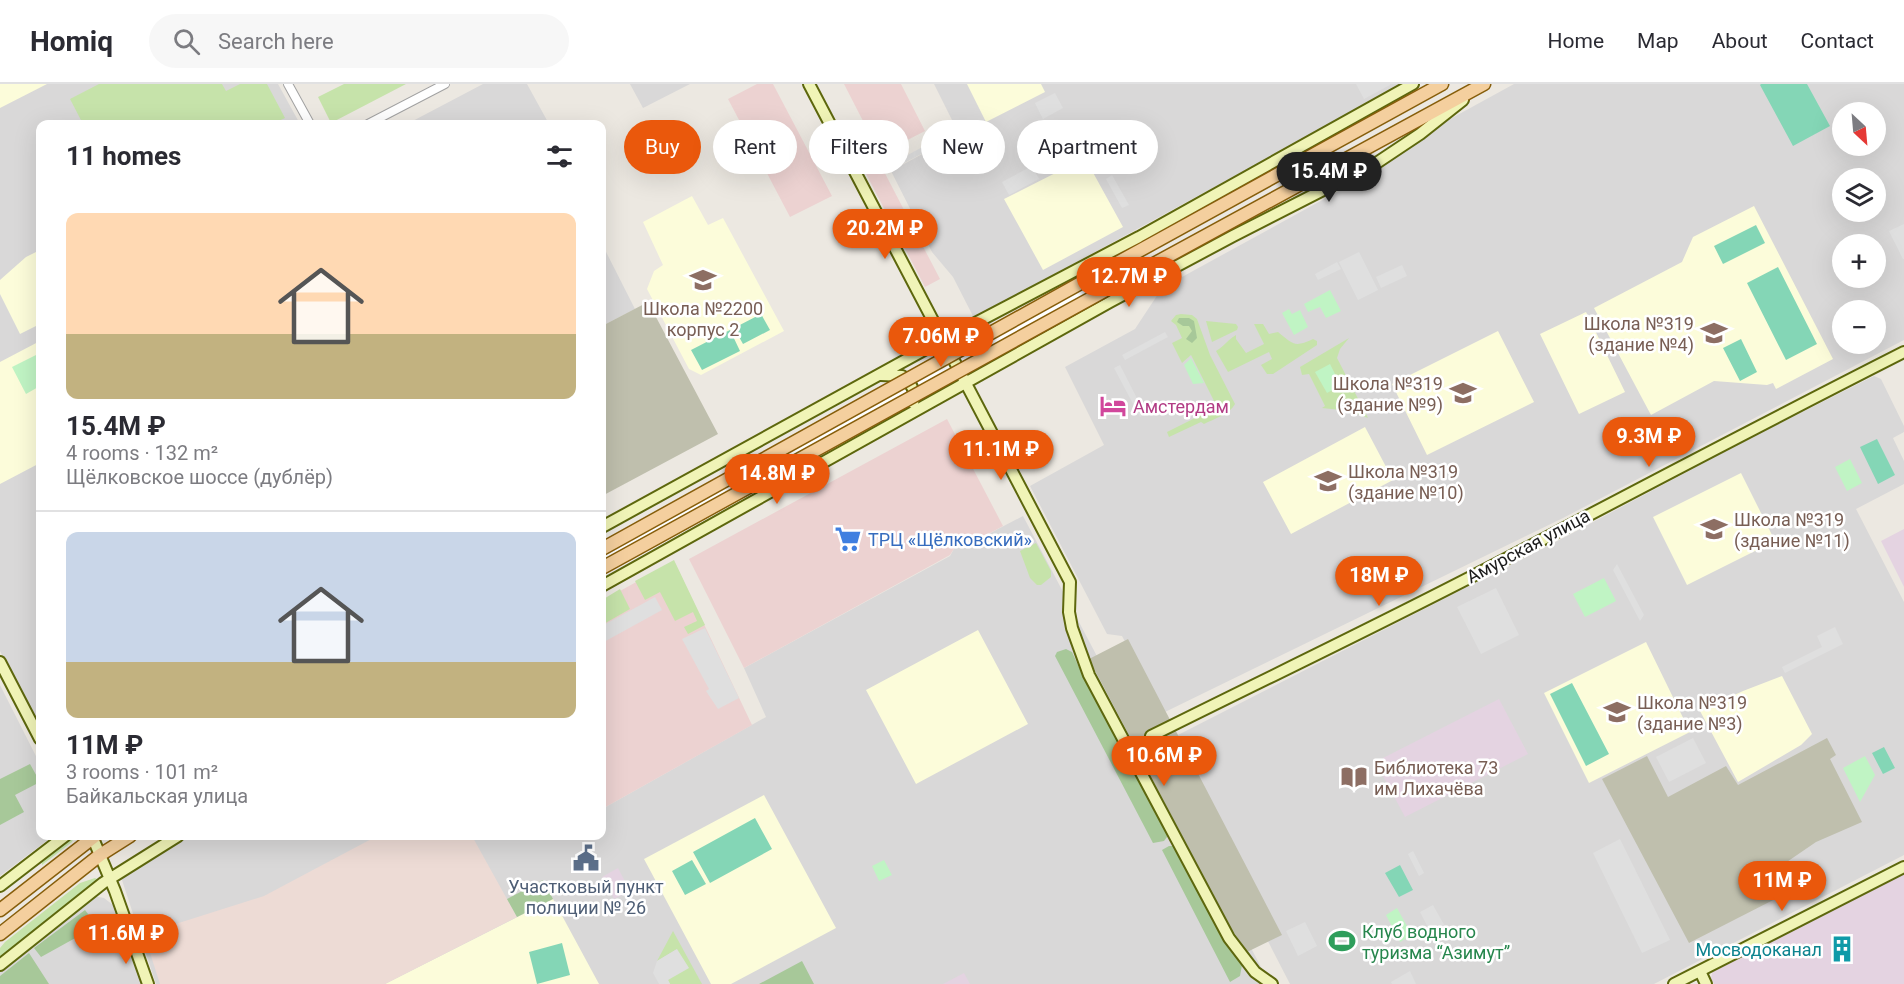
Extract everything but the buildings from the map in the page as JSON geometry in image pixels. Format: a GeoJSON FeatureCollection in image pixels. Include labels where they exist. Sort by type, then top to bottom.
{"type":"FeatureCollection","features":[{"type":"Feature","properties":{"kind":"main road"},"geometry":{"type":"LineString","coordinates":[[809,84],[1070,582],[1069,612],[1072,628],[1089,675],[1229,938],[1255,972],[1272,984]]}},
{"type":"Feature","properties":{"kind":"main road"},"geometry":{"type":"LineString","coordinates":[[606,525],[943,340],[1128,243],[1413,84]]}},
{"type":"Feature","properties":{"kind":"main road"},"geometry":{"type":"LineString","coordinates":[[606,547],[1442,84]]}},
{"type":"Feature","properties":{"kind":"main road"},"geometry":{"type":"LineString","coordinates":[[606,566],[1483,84]]}},
{"type":"Feature","properties":{"kind":"main road"},"geometry":{"type":"LineString","coordinates":[[606,584],[1180,264],[1378,162],[1420,134],[1483,84]]}},
{"type":"Feature","properties":{"kind":"main road"},"geometry":{"type":"LineString","coordinates":[[1286,154],[1398,108]]}},
{"type":"Feature","properties":{"kind":"main road","name":"Амурская улица"},"geometry":{"type":"LineString","coordinates":[[1151,736],[1517,553],[1598,509],[1672,473],[1724,443],[1904,352]]}},
{"type":"Feature","properties":{"kind":"main road"},"geometry":{"type":"LineString","coordinates":[[877,376],[903,376],[910,382],[915,398],[903,418]]}},
{"type":"Feature","properties":{"kind":"main road"},"geometry":{"type":"LineString","coordinates":[[0,662],[36,731]]}},
{"type":"Feature","properties":{"kind":"main road"},"geometry":{"type":"LineString","coordinates":[[0,886],[60,840]]}},
{"type":"Feature","properties":{"kind":"main road"},"geometry":{"type":"LineString","coordinates":[[0,910],[88,840]]}},
{"type":"Feature","properties":{"kind":"main road"},"geometry":{"type":"LineString","coordinates":[[94,840],[148,984]]}},
{"type":"Feature","properties":{"kind":"main road"},"geometry":{"type":"LineString","coordinates":[[0,934],[100,855],[124,840]]}},
{"type":"Feature","properties":{"kind":"main road"},"geometry":{"type":"LineString","coordinates":[[0,965],[110,878],[172,840]]}},
{"type":"Feature","properties":{"kind":"main road"},"geometry":{"type":"LineString","coordinates":[[1674,984],[1904,867]]}},
{"type":"Feature","properties":{"kind":"main road"},"geometry":{"type":"LineString","coordinates":[[0,943],[25,914]]}},
{"type":"Feature","properties":{"kind":"main road"},"geometry":{"type":"LineString","coordinates":[[1700,971],[1706,984]]}},
{"type":"Feature","properties":{"kind":"street"},"geometry":{"type":"LineString","coordinates":[[288,84],[308,120]]}},
{"type":"Feature","properties":{"kind":"street"},"geometry":{"type":"LineString","coordinates":[[376,120],[445,84]]}},
{"type":"Feature","properties":{"kind":"shaded area"},"geometry":{"type":"Polygon","coordinates":[[[0,84],[278,84],[298,120],[36,120],[36,721],[0,651],[0,84]]]}},
{"type":"Feature","properties":{"kind":"shaded area"},"geometry":{"type":"Polygon","coordinates":[[[0,84],[47,84],[0,108],[0,84]]]}},
{"type":"Feature","properties":{"kind":"shaded area"},"geometry":{"type":"Polygon","coordinates":[[[483,84],[527,84],[547,120],[415,120],[483,84]]]}},
{"type":"Feature","properties":{"kind":"shaded area"},"geometry":{"type":"Polygon","coordinates":[[[630,84],[690,84],[643,108],[630,84]]]}},
{"type":"Feature","properties":{"kind":"shaded area"},"geometry":{"type":"Polygon","coordinates":[[[757,84],[773,84],[792,120],[739,120],[728,99],[757,84]]]}},
{"type":"Feature","properties":{"kind":"shaded area"},"geometry":{"type":"Polygon","coordinates":[[[844,84],[901,84],[921,123],[921,133],[909,139],[909,120],[863,120],[844,84]]]}},
{"type":"Feature","properties":{"kind":"shaded area"},"geometry":{"type":"Polygon","coordinates":[[[934,84],[1403,84],[974,318],[953,277],[932,252],[893,174],[909,174],[909,161],[921,155],[921,174],[1005,174],[1005,120],[952,120],[934,84]]]}},
{"type":"Feature","properties":{"kind":"shaded area"},"geometry":{"type":"Polygon","coordinates":[[[967,84],[1041,84],[1045,92],[990,120],[985,120],[967,84]]]}},
{"type":"Feature","properties":{"kind":"shaded area"},"geometry":{"type":"Polygon","coordinates":[[[1356,84],[1390,84],[1390,85],[1364,99],[1356,84]]]}},
{"type":"Feature","properties":{"kind":"shaded area"},"geometry":{"type":"Polygon","coordinates":[[[1514,84],[1904,84],[1904,340],[1886,349],[1886,300],[1832,300],[1832,354],[1877,354],[1563,518],[1165,712],[1161,709],[1122,636],[1107,634],[1030,486],[1104,445],[1065,367],[1135,329],[1162,288],[1377,170],[1388,163],[1391,157],[1441,124],[1514,84]]]}},
{"type":"Feature","properties":{"kind":"shaded area"},"geometry":{"type":"Polygon","coordinates":[[[1055,93],[1063,108],[1043,119],[1035,103],[1055,93]]]}},
{"type":"Feature","properties":{"kind":"shaded area"},"geometry":{"type":"Polygon","coordinates":[[[797,130],[809,152],[809,174],[820,174],[832,196],[790,217],[767,174],[797,174],[797,130]]]}},
{"type":"Feature","properties":{"kind":"shaded area"},"geometry":{"type":"Polygon","coordinates":[[[921,148],[921,154],[909,160],[909,154],[921,148]]]}},
{"type":"Feature","properties":{"kind":"shaded area"},"geometry":{"type":"Polygon","coordinates":[[[866,174],[885,174],[940,279],[925,287],[866,174]]]}},
{"type":"Feature","properties":{"kind":"shaded area"},"geometry":{"type":"Polygon","coordinates":[[[1017,174],[1036,174],[1039,179],[1009,195],[1002,182],[1017,174]]]}},
{"type":"Feature","properties":{"kind":"shaded area"},"geometry":{"type":"Polygon","coordinates":[[[1053,174],[1094,174],[1123,227],[1043,270],[1004,199],[1053,174]]]}},
{"type":"Feature","properties":{"kind":"shaded area"},"geometry":{"type":"Polygon","coordinates":[[[1112,175],[1129,205],[1122,208],[1106,179],[1112,175]]]}},
{"type":"Feature","properties":{"kind":"shaded area","name":"Школа №2200 корпус 2"},"geometry":{"type":"Polygon","coordinates":[[[692,196],[708,225],[723,218],[784,331],[701,375],[689,369],[647,289],[654,271],[663,265],[643,222],[692,196]]]}},
{"type":"Feature","properties":{"kind":"shaded area","name":"Школа №319 (здание №4)"},"geometry":{"type":"Polygon","coordinates":[[[1754,206],[1833,359],[1776,389],[1773,383],[1767,385],[1714,381],[1651,415],[1594,308],[1682,262],[1693,237],[1754,206]]]}},
{"type":"Feature","properties":{"kind":"shaded area"},"geometry":{"type":"Polygon","coordinates":[[[1904,224],[1904,259],[1903,259],[1889,231],[1904,224]]]}},
{"type":"Feature","properties":{"kind":"shaded area"},"geometry":{"type":"Polygon","coordinates":[[[36,252],[36,326],[20,334],[0,294],[0,280],[26,257],[36,252]]]}},
{"type":"Feature","properties":{"kind":"shaded area"},"geometry":{"type":"Polygon","coordinates":[[[606,252],[635,309],[606,324],[606,252]]]}},
{"type":"Feature","properties":{"kind":"shaded area"},"geometry":{"type":"Polygon","coordinates":[[[1359,252],[1378,290],[1358,300],[1339,262],[1359,252]]]}},
{"type":"Feature","properties":{"kind":"shaded area"},"geometry":{"type":"Polygon","coordinates":[[[1337,262],[1341,269],[1318,280],[1315,274],[1337,262]]]}},
{"type":"Feature","properties":{"kind":"shaded area"},"geometry":{"type":"Polygon","coordinates":[[[1402,265],[1407,276],[1381,288],[1376,277],[1402,265]]]}},
{"type":"Feature","properties":{"kind":"shaded area"},"geometry":{"type":"Polygon","coordinates":[[[648,302],[718,434],[606,494],[606,324],[648,302]]]}},
{"type":"Feature","properties":{"kind":"shaded area"},"geometry":{"type":"Polygon","coordinates":[[[1586,312],[1625,392],[1579,414],[1540,334],[1586,312]]]}},
{"type":"Feature","properties":{"kind":"shaded area"},"geometry":{"type":"Polygon","coordinates":[[[1179,318],[1189,318],[1194,321],[1197,338],[1192,343],[1186,339],[1192,331],[1189,326],[1183,326],[1177,322],[1179,318]]]}},
{"type":"Feature","properties":{"kind":"shaded area","name":"Школа №319 (здание №9)"},"geometry":{"type":"Polygon","coordinates":[[[1498,331],[1534,402],[1427,455],[1392,384],[1498,331]]]}},
{"type":"Feature","properties":{"kind":"shaded area"},"geometry":{"type":"Polygon","coordinates":[[[1165,332],[1168,337],[1125,360],[1122,355],[1165,332]]]}},
{"type":"Feature","properties":{"kind":"shaded area"},"geometry":{"type":"Polygon","coordinates":[[[36,343],[36,465],[0,484],[0,362],[36,343]]]}},
{"type":"Feature","properties":{"kind":"shaded area"},"geometry":{"type":"Polygon","coordinates":[[[1120,365],[1145,414],[1140,417],[1114,368],[1120,365]]]}},
{"type":"Feature","properties":{"kind":"shaded area"},"geometry":{"type":"Polygon","coordinates":[[[1874,376],[1881,379],[1904,426],[1904,432],[1893,438],[1904,461],[1904,484],[1856,509],[1904,602],[1904,855],[1654,984],[1290,984],[1170,751],[1176,736],[1874,376]]]}},
{"type":"Feature","properties":{"kind":"shaded area","name":"ТРЦ «Щёлковский»"},"geometry":{"type":"Polygon","coordinates":[[[947,419],[1003,526],[979,539],[955,547],[950,555],[744,668],[689,559],[947,419]]]}},
{"type":"Feature","properties":{"kind":"shaded area","name":"Школа №319 (здание №10)"},"geometry":{"type":"Polygon","coordinates":[[[1365,427],[1393,480],[1291,534],[1263,482],[1365,427]]]}},
{"type":"Feature","properties":{"kind":"shaded area","name":"Школа №319 (здание №11)"},"geometry":{"type":"Polygon","coordinates":[[[1741,473],[1775,541],[1687,585],[1653,517],[1741,473]]]}},
{"type":"Feature","properties":{"kind":"shaded area"},"geometry":{"type":"Polygon","coordinates":[[[1023,516],[1270,984],[156,984],[121,877],[183,840],[606,840],[606,807],[766,717],[744,668],[950,556],[955,547],[979,539],[1023,516]]]}},
{"type":"Feature","properties":{"kind":"shaded area"},"geometry":{"type":"Polygon","coordinates":[[[1904,529],[1904,587],[1881,541],[1904,529]]]}},
{"type":"Feature","properties":{"kind":"shaded area"},"geometry":{"type":"Polygon","coordinates":[[[674,561],[752,725],[606,807],[606,599],[674,561]]]}},
{"type":"Feature","properties":{"kind":"shaded area"},"geometry":{"type":"Polygon","coordinates":[[[1617,564],[1644,615],[1640,621],[1613,570],[1617,564]]]}},
{"type":"Feature","properties":{"kind":"shaded area"},"geometry":{"type":"Polygon","coordinates":[[[1496,588],[1519,635],[1481,654],[1457,607],[1496,588]]]}},
{"type":"Feature","properties":{"kind":"shaded area"},"geometry":{"type":"Polygon","coordinates":[[[655,597],[662,610],[606,641],[606,624],[655,597]]]}},
{"type":"Feature","properties":{"kind":"shaded area"},"geometry":{"type":"Polygon","coordinates":[[[1835,627],[1843,644],[1785,673],[1782,667],[1822,647],[1817,636],[1835,627]]]}},
{"type":"Feature","properties":{"kind":"shaded area"},"geometry":{"type":"Polygon","coordinates":[[[705,628],[739,698],[718,709],[706,691],[709,689],[682,639],[705,628]]]}},
{"type":"Feature","properties":{"kind":"shaded area"},"geometry":{"type":"Polygon","coordinates":[[[978,630],[1028,724],[916,784],[866,690],[978,630]]]}},
{"type":"Feature","properties":{"kind":"shaded area"},"geometry":{"type":"Polygon","coordinates":[[[1128,639],[1282,935],[1247,952],[1229,925],[1089,659],[1128,639]]]}},
{"type":"Feature","properties":{"kind":"shaded area","name":"Школа №319 (здание №3)"},"geometry":{"type":"Polygon","coordinates":[[[1646,642],[1690,732],[1589,783],[1544,693],[1646,642]]]}},
{"type":"Feature","properties":{"kind":"shaded area"},"geometry":{"type":"Polygon","coordinates":[[[1066,649],[1072,652],[1167,831],[1164,841],[1153,843],[1055,656],[1057,652],[1066,649]]]}},
{"type":"Feature","properties":{"kind":"shaded area"},"geometry":{"type":"Polygon","coordinates":[[[1782,676],[1812,734],[1801,745],[1738,782],[1700,711],[1782,676]]]}},
{"type":"Feature","properties":{"kind":"shaded area"},"geometry":{"type":"Polygon","coordinates":[[[0,685],[36,756],[36,840],[48,840],[0,876],[0,685]]]}},
{"type":"Feature","properties":{"kind":"shaded area"},"geometry":{"type":"Polygon","coordinates":[[[1499,699],[1528,754],[1405,817],[1381,772],[1383,758],[1499,699]]]}},
{"type":"Feature","properties":{"kind":"shaded area"},"geometry":{"type":"Polygon","coordinates":[[[1693,738],[1706,763],[1669,782],[1656,757],[1693,738]]]}},
{"type":"Feature","properties":{"kind":"shaded area"},"geometry":{"type":"Polygon","coordinates":[[[1827,738],[1836,755],[1830,759],[1862,822],[1816,842],[1772,872],[1783,895],[1689,943],[1602,779],[1647,756],[1668,797],[1726,766],[1738,785],[1827,738]]]}},
{"type":"Feature","properties":{"kind":"shaded area"},"geometry":{"type":"Polygon","coordinates":[[[30,764],[36,775],[36,784],[15,795],[24,812],[0,825],[0,779],[30,764]]]}},
{"type":"Feature","properties":{"kind":"shaded area"},"geometry":{"type":"Polygon","coordinates":[[[764,795],[836,928],[731,984],[711,984],[644,859],[764,795]]]}},
{"type":"Feature","properties":{"kind":"shaded area"},"geometry":{"type":"Polygon","coordinates":[[[1620,839],[1670,940],[1642,953],[1593,853],[1620,839]]]}},
{"type":"Feature","properties":{"kind":"shaded area"},"geometry":{"type":"Polygon","coordinates":[[[369,840],[474,840],[517,917],[385,984],[160,984],[144,934],[264,896],[369,840]]]}},
{"type":"Feature","properties":{"kind":"shaded area"},"geometry":{"type":"Polygon","coordinates":[[[1169,846],[1176,849],[1225,941],[1242,965],[1240,976],[1230,982],[1162,850],[1169,846]]]}},
{"type":"Feature","properties":{"kind":"shaded area"},"geometry":{"type":"Polygon","coordinates":[[[1413,851],[1424,873],[1419,876],[1408,854],[1413,851]]]}},
{"type":"Feature","properties":{"kind":"shaded area"},"geometry":{"type":"Polygon","coordinates":[[[618,868],[630,891],[614,899],[602,877],[618,868]]]}},
{"type":"Feature","properties":{"kind":"shaded area"},"geometry":{"type":"Polygon","coordinates":[[[1904,874],[1904,984],[1714,984],[1711,978],[1713,970],[1904,874]]]}},
{"type":"Feature","properties":{"kind":"shaded area"},"geometry":{"type":"Polygon","coordinates":[[[543,880],[553,899],[517,917],[507,899],[543,880]]]}},
{"type":"Feature","properties":{"kind":"shaded area"},"geometry":{"type":"Polygon","coordinates":[[[93,896],[104,898],[113,905],[142,984],[0,984],[0,968],[93,896]]]}},
{"type":"Feature","properties":{"kind":"shaded area"},"geometry":{"type":"Polygon","coordinates":[[[553,899],[599,984],[385,984],[553,899]]]}},
{"type":"Feature","properties":{"kind":"shaded area"},"geometry":{"type":"Polygon","coordinates":[[[1433,905],[1447,930],[1433,937],[1420,912],[1433,905]]]}},
{"type":"Feature","properties":{"kind":"shaded area"},"geometry":{"type":"Polygon","coordinates":[[[85,910],[97,926],[41,957],[34,948],[85,910]]]}},
{"type":"Feature","properties":{"kind":"shaded area"},"geometry":{"type":"Polygon","coordinates":[[[1305,922],[1317,946],[1298,956],[1286,931],[1305,922]]]}},
{"type":"Feature","properties":{"kind":"shaded area"},"geometry":{"type":"Polygon","coordinates":[[[677,949],[689,968],[668,980],[670,984],[659,984],[653,973],[657,961],[677,949]]]}},
{"type":"Feature","properties":{"kind":"shaded area"},"geometry":{"type":"Polygon","coordinates":[[[29,953],[49,984],[0,984],[0,976],[29,953]]]}},
{"type":"Feature","properties":{"kind":"shaded area"},"geometry":{"type":"Polygon","coordinates":[[[802,961],[814,984],[759,984],[802,961]]]}},
{"type":"Feature","properties":{"kind":"shaded area"},"geometry":{"type":"Polygon","coordinates":[[[1410,971],[1416,984],[1392,984],[1391,982],[1410,971]]]}},
{"type":"Feature","properties":{"kind":"shaded area"},"geometry":{"type":"Polygon","coordinates":[[[964,973],[970,984],[943,984],[964,973]]]}},
{"type":"Feature","properties":{"kind":"green space"},"geometry":{"type":"Polygon","coordinates":[[[99,84],[222,84],[226,91],[240,84],[267,84],[285,118],[281,120],[81,120],[70,99],[99,84]]]}},
{"type":"Feature","properties":{"kind":"green space"},"geometry":{"type":"Polygon","coordinates":[[[344,84],[406,84],[337,120],[330,120],[318,97],[344,84]]]}},
{"type":"Feature","properties":{"kind":"green space"},"geometry":{"type":"Polygon","coordinates":[[[1761,84],[1807,84],[1830,126],[1793,146],[1761,84]]]}},
{"type":"Feature","properties":{"kind":"green space"},"geometry":{"type":"Polygon","coordinates":[[[1756,225],[1765,243],[1723,264],[1714,246],[1756,225]]]}},
{"type":"Feature","properties":{"kind":"green space"},"geometry":{"type":"Polygon","coordinates":[[[1778,267],[1817,344],[1786,360],[1747,283],[1778,267]]]}},
{"type":"Feature","properties":{"kind":"green space"},"geometry":{"type":"Polygon","coordinates":[[[1330,290],[1341,311],[1326,318],[1320,307],[1308,312],[1304,304],[1330,290]]]}},
{"type":"Feature","properties":{"kind":"green space"},"geometry":{"type":"Polygon","coordinates":[[[1289,309],[1292,314],[1300,310],[1308,327],[1294,335],[1282,313],[1289,309]]]}},
{"type":"Feature","properties":{"kind":"green space"},"geometry":{"type":"Polygon","coordinates":[[[761,314],[770,330],[743,344],[734,328],[761,314]]]}},
{"type":"Feature","properties":{"kind":"green space"},"geometry":{"type":"Polygon","coordinates":[[[1176,315],[1192,315],[1197,319],[1210,355],[1235,404],[1221,416],[1204,424],[1201,422],[1169,437],[1167,432],[1217,407],[1191,355],[1182,363],[1172,343],[1182,338],[1176,325],[1171,321],[1176,315]]]}},
{"type":"Feature","properties":{"kind":"green space"},"geometry":{"type":"Polygon","coordinates":[[[1206,321],[1236,324],[1238,327],[1237,330],[1212,342],[1206,321]]]}},
{"type":"Feature","properties":{"kind":"green space"},"geometry":{"type":"Polygon","coordinates":[[[1254,324],[1263,324],[1269,334],[1278,332],[1294,343],[1298,344],[1313,339],[1317,341],[1317,345],[1273,374],[1267,374],[1261,365],[1272,359],[1269,352],[1228,372],[1216,351],[1236,335],[1236,339],[1246,353],[1264,344],[1254,324]]]}},
{"type":"Feature","properties":{"kind":"green space"},"geometry":{"type":"Polygon","coordinates":[[[730,330],[740,351],[702,370],[691,350],[730,330]]]}},
{"type":"Feature","properties":{"kind":"green space"},"geometry":{"type":"Polygon","coordinates":[[[1349,338],[1340,349],[1337,358],[1368,418],[1350,411],[1322,408],[1325,406],[1309,374],[1302,375],[1300,367],[1349,338]]]}},
{"type":"Feature","properties":{"kind":"green space"},"geometry":{"type":"Polygon","coordinates":[[[1741,339],[1757,372],[1740,381],[1723,348],[1741,339]]]}},
{"type":"Feature","properties":{"kind":"green space"},"geometry":{"type":"Polygon","coordinates":[[[36,355],[36,388],[26,394],[12,367],[36,355]]]}},
{"type":"Feature","properties":{"kind":"green space"},"geometry":{"type":"Polygon","coordinates":[[[1191,358],[1204,383],[1193,384],[1184,365],[1191,358]]]}},
{"type":"Feature","properties":{"kind":"green space"},"geometry":{"type":"Polygon","coordinates":[[[1330,364],[1336,376],[1331,379],[1336,388],[1327,393],[1315,372],[1330,364]]]}},
{"type":"Feature","properties":{"kind":"green space"},"geometry":{"type":"Polygon","coordinates":[[[1877,439],[1895,475],[1878,484],[1860,447],[1877,439]]]}},
{"type":"Feature","properties":{"kind":"green space"},"geometry":{"type":"Polygon","coordinates":[[[1850,459],[1862,483],[1847,491],[1835,467],[1850,459]]]}},
{"type":"Feature","properties":{"kind":"green space"},"geometry":{"type":"Polygon","coordinates":[[[1036,543],[1051,571],[1051,577],[1041,585],[1037,585],[1030,578],[1020,551],[1036,543]]]}},
{"type":"Feature","properties":{"kind":"green space"},"geometry":{"type":"Polygon","coordinates":[[[674,560],[705,625],[688,634],[684,627],[697,621],[693,612],[675,621],[660,592],[645,600],[635,581],[674,560]]]}},
{"type":"Feature","properties":{"kind":"green space"},"geometry":{"type":"Polygon","coordinates":[[[1604,578],[1616,601],[1585,617],[1573,594],[1604,578]]]}},
{"type":"Feature","properties":{"kind":"green space"},"geometry":{"type":"Polygon","coordinates":[[[620,589],[630,609],[606,623],[606,598],[620,589]]]}},
{"type":"Feature","properties":{"kind":"green space"},"geometry":{"type":"Polygon","coordinates":[[[1572,683],[1609,754],[1586,766],[1550,694],[1572,683]]]}},
{"type":"Feature","properties":{"kind":"green space"},"geometry":{"type":"Polygon","coordinates":[[[1884,747],[1895,768],[1883,774],[1872,753],[1884,747]]]}},
{"type":"Feature","properties":{"kind":"green space"},"geometry":{"type":"Polygon","coordinates":[[[1865,756],[1875,775],[1860,802],[1843,768],[1865,756]]]}},
{"type":"Feature","properties":{"kind":"green space"},"geometry":{"type":"Polygon","coordinates":[[[755,818],[772,849],[710,883],[693,852],[755,818]]]}},
{"type":"Feature","properties":{"kind":"green space"},"geometry":{"type":"Polygon","coordinates":[[[64,840],[73,840],[42,865],[41,859],[64,840]]]}},
{"type":"Feature","properties":{"kind":"green space"},"geometry":{"type":"Polygon","coordinates":[[[692,860],[706,884],[685,895],[672,871],[692,860]]]}},
{"type":"Feature","properties":{"kind":"green space"},"geometry":{"type":"Polygon","coordinates":[[[884,860],[892,875],[879,881],[872,866],[884,860]]]}},
{"type":"Feature","properties":{"kind":"green space"},"geometry":{"type":"Polygon","coordinates":[[[1400,865],[1413,890],[1399,897],[1385,873],[1400,865]]]}},
{"type":"Feature","properties":{"kind":"green space"},"geometry":{"type":"Polygon","coordinates":[[[95,878],[96,882],[0,958],[0,948],[5,942],[80,883],[95,878]]]}},
{"type":"Feature","properties":{"kind":"green space"},"geometry":{"type":"Polygon","coordinates":[[[1397,908],[1412,935],[1400,942],[1386,915],[1397,908]]]}},
{"type":"Feature","properties":{"kind":"green space"},"geometry":{"type":"Polygon","coordinates":[[[673,931],[702,984],[670,984],[668,980],[677,949],[657,961],[673,931]]]}},
{"type":"Feature","properties":{"kind":"green space"},"geometry":{"type":"Polygon","coordinates":[[[562,943],[570,975],[537,984],[529,952],[562,943]]]}},
{"type":"Feature","properties":{"kind":"pier"},"geometry":{"type":"Polygon","coordinates":[[[1095,270],[1110,297],[606,575],[606,539],[1095,270]]]}},
{"type":"Feature","properties":{"kind":"place","name":"Школа №2200 корпус 2"},"geometry":{"type":"Point","coordinates":[703,280]}},
{"type":"Feature","properties":{"kind":"place","name":"Школа №319 (здание №4)"},"geometry":{"type":"Point","coordinates":[1714,333]}},
{"type":"Feature","properties":{"kind":"place","name":"Школа №319 (здание №9)"},"geometry":{"type":"Point","coordinates":[1463,393]}},
{"type":"Feature","properties":{"kind":"place","name":"Амстердам"},"geometry":{"type":"Point","coordinates":[1113,406]}},
{"type":"Feature","properties":{"kind":"place","name":"Школа №319 (здание №10)"},"geometry":{"type":"Point","coordinates":[1328,481]}},
{"type":"Feature","properties":{"kind":"place","name":"Школа №319 (здание №11)"},"geometry":{"type":"Point","coordinates":[1714,529]}},
{"type":"Feature","properties":{"kind":"place","name":"ТРЦ «Щёлковский»"},"geometry":{"type":"Point","coordinates":[848,539]}},
{"type":"Feature","properties":{"kind":"place","name":"Школа №319 (здание №3)"},"geometry":{"type":"Point","coordinates":[1617,712]}},
{"type":"Feature","properties":{"kind":"place","name":"Библиотека 73 им Лихачёва"},"geometry":{"type":"Point","coordinates":[1354,777]}},
{"type":"Feature","properties":{"kind":"place","name":"Участковый пункт полиции № 26"},"geometry":{"type":"Point","coordinates":[586,858]}},
{"type":"Feature","properties":{"kind":"place","name":"Клуб водного туризма “Азимут”"},"geometry":{"type":"Point","coordinates":[1342,941]}},
{"type":"Feature","properties":{"kind":"place","name":"Мосводоканал"},"geometry":{"type":"Point","coordinates":[1842,949]}}]}
